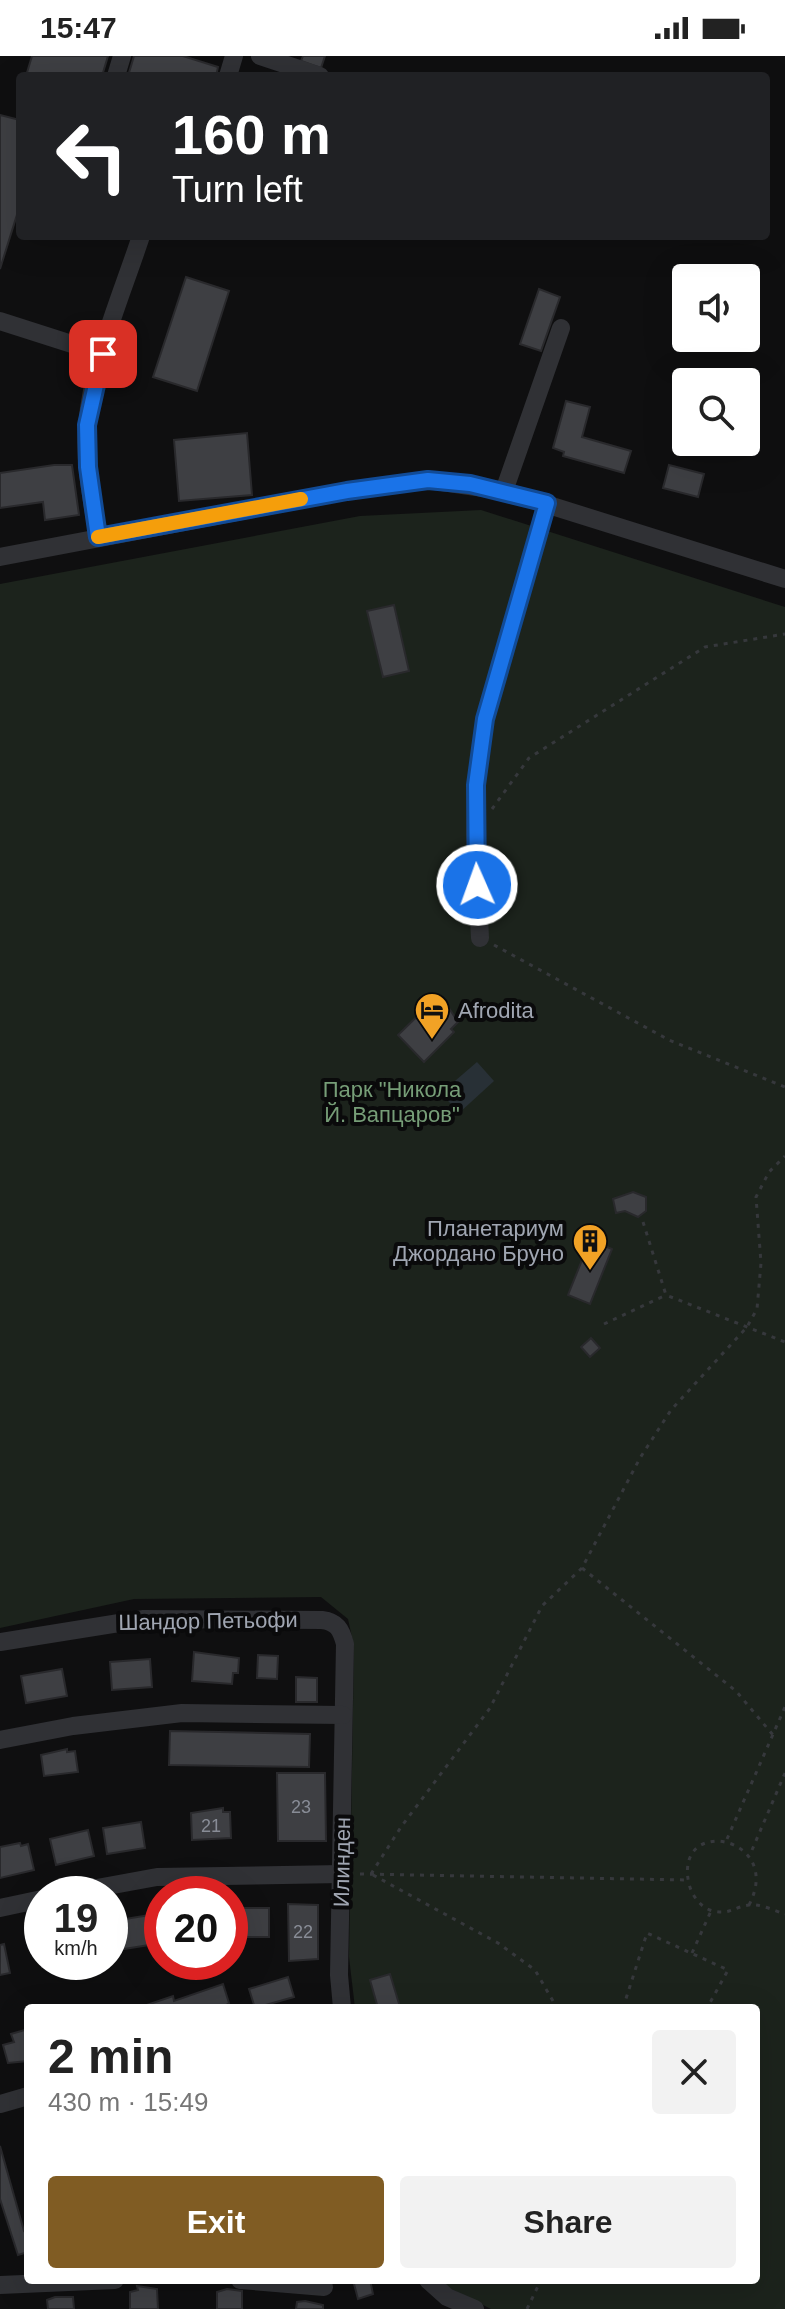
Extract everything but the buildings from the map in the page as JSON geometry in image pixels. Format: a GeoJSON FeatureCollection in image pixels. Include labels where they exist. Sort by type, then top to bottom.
{"type":"FeatureCollection","features":[{"type":"Feature","properties":{"kind":"street"},"geometry":{"type":"LineString","coordinates":[[260,56],[308,72]]}},
{"type":"Feature","properties":{"kind":"street"},"geometry":{"type":"LineString","coordinates":[[98,537],[88,467],[87,425],[103,354],[140,240]]}},
{"type":"Feature","properties":{"kind":"street"},"geometry":{"type":"LineString","coordinates":[[0,321],[103,354]]}},
{"type":"Feature","properties":{"kind":"street"},"geometry":{"type":"LineString","coordinates":[[504,491],[561,328]]}},
{"type":"Feature","properties":{"kind":"street"},"geometry":{"type":"LineString","coordinates":[[0,557],[395,483],[428,480],[504,491],[785,579]]}},
{"type":"Feature","properties":{"kind":"street"},"geometry":{"type":"LineString","coordinates":[[480,938],[476,785],[485,719],[547,503]]}},
{"type":"Feature","properties":{"kind":"street","name":"Шандор Петьофи"},"geometry":{"type":"LineString","coordinates":[[0,1642],[75,1627],[144,1619],[322,1620]]}},
{"type":"Feature","properties":{"kind":"street","name":"Илинден"},"geometry":{"type":"LineString","coordinates":[[322,1620],[333,1622],[342,1631],[345,1644],[338,2004]]}},
{"type":"Feature","properties":{"kind":"street"},"geometry":{"type":"LineString","coordinates":[[0,1740],[86,1724],[182,1713],[343,1715]]}},
{"type":"Feature","properties":{"kind":"street"},"geometry":{"type":"LineString","coordinates":[[128,1883],[171,1876],[342,1874]]}},
{"type":"Feature","properties":{"kind":"street"},"geometry":{"type":"LineString","coordinates":[[0,1908],[24,1903]]}},
{"type":"Feature","properties":{"kind":"street"},"geometry":{"type":"LineString","coordinates":[[0,2104],[24,2097]]}},
{"type":"Feature","properties":{"kind":"street"},"geometry":{"type":"LineString","coordinates":[[0,2285],[24,2284]]}},
{"type":"Feature","properties":{"kind":"street"},"geometry":{"type":"LineString","coordinates":[[288,2284],[324,2287]]}},
{"type":"Feature","properties":{"kind":"street"},"geometry":{"type":"LineString","coordinates":[[432,2284],[447,2297],[475,2309]]}},
{"type":"Feature","properties":{"kind":"path"},"geometry":{"type":"LineString","coordinates":[[475,834],[529,758],[705,647],[785,634]]}},
{"type":"Feature","properties":{"kind":"path"},"geometry":{"type":"LineString","coordinates":[[480,938],[669,1040],[785,1087]]}},
{"type":"Feature","properties":{"kind":"path"},"geometry":{"type":"LineString","coordinates":[[371,1874],[401,1827],[490,1708],[542,1606],[582,1568],[640,1458],[671,1410],[747,1327],[757,1309],[761,1288],[756,1197],[769,1172],[785,1156]]}},
{"type":"Feature","properties":{"kind":"path"},"geometry":{"type":"LineString","coordinates":[[643,1222],[666,1295]]}},
{"type":"Feature","properties":{"kind":"path"},"geometry":{"type":"LineString","coordinates":[[604,1324],[666,1295],[785,1342]]}},
{"type":"Feature","properties":{"kind":"path"},"geometry":{"type":"LineString","coordinates":[[582,1568],[736,1691],[773,1735]]}},
{"type":"Feature","properties":{"kind":"path"},"geometry":{"type":"LineString","coordinates":[[727,1839],[785,1707]]}},
{"type":"Feature","properties":{"kind":"path"},"geometry":{"type":"LineString","coordinates":[[752,1850],[785,1773]]}},
{"type":"Feature","properties":{"kind":"path"},"geometry":{"type":"LineString","coordinates":[[727,1839],[752,1850],[760,1863],[762,1878],[759,1892],[749,1905],[731,1913],[711,1911],[691,1893],[688,1880],[690,1864],[698,1851],[711,1842],[727,1839]]}},
{"type":"Feature","properties":{"kind":"path"},"geometry":{"type":"LineString","coordinates":[[371,1874],[688,1880]]}},
{"type":"Feature","properties":{"kind":"path"},"geometry":{"type":"LineString","coordinates":[[371,1874],[498,1943],[535,1970],[555,2004]]}},
{"type":"Feature","properties":{"kind":"path"},"geometry":{"type":"LineString","coordinates":[[749,1905],[785,1914]]}},
{"type":"Feature","properties":{"kind":"path"},"geometry":{"type":"LineString","coordinates":[[692,1953],[711,1911]]}},
{"type":"Feature","properties":{"kind":"path"},"geometry":{"type":"LineString","coordinates":[[624,2004],[647,1933],[728,1970],[709,2004]]}},
{"type":"Feature","properties":{"kind":"path"},"geometry":{"type":"LineString","coordinates":[[527,2309],[539,2284]]}},
{"type":"Feature","properties":{"kind":"green space","name":"Парк \"Никола Й. Вапцаров\""},"geometry":{"type":"Polygon","coordinates":[[[481,510],[785,607],[785,2309],[491,2309],[441,2284],[760,2284],[760,2004],[355,2004],[349,1957],[354,1646],[348,1619],[321,1597],[134,1599],[0,1628],[0,584],[360,516],[481,510]]]}},
{"type":"Feature","properties":{"kind":"shaded area"},"geometry":{"type":"Polygon","coordinates":[[[477,1062],[494,1081],[459,1113],[441,1093],[477,1062]]]}},
{"type":"Feature","properties":{"kind":"slow traffic"},"geometry":{"type":"LineString","coordinates":[[98,537],[301,499]]}},
{"type":"Feature","properties":{"kind":"place","name":"Afrodita"},"geometry":{"type":"Point","coordinates":[432,1041]}},
{"type":"Feature","properties":{"kind":"place","name":"Планетариум Джордано Бруно"},"geometry":{"type":"Point","coordinates":[590,1272]}},
{"type":"Feature","properties":{"kind":"route"},"geometry":{"type":"LineString","coordinates":[[103,354],[87,425],[88,467],[98,537],[347,491],[428,480],[470,484],[547,503],[485,719],[476,785],[477,885]]}}]}
